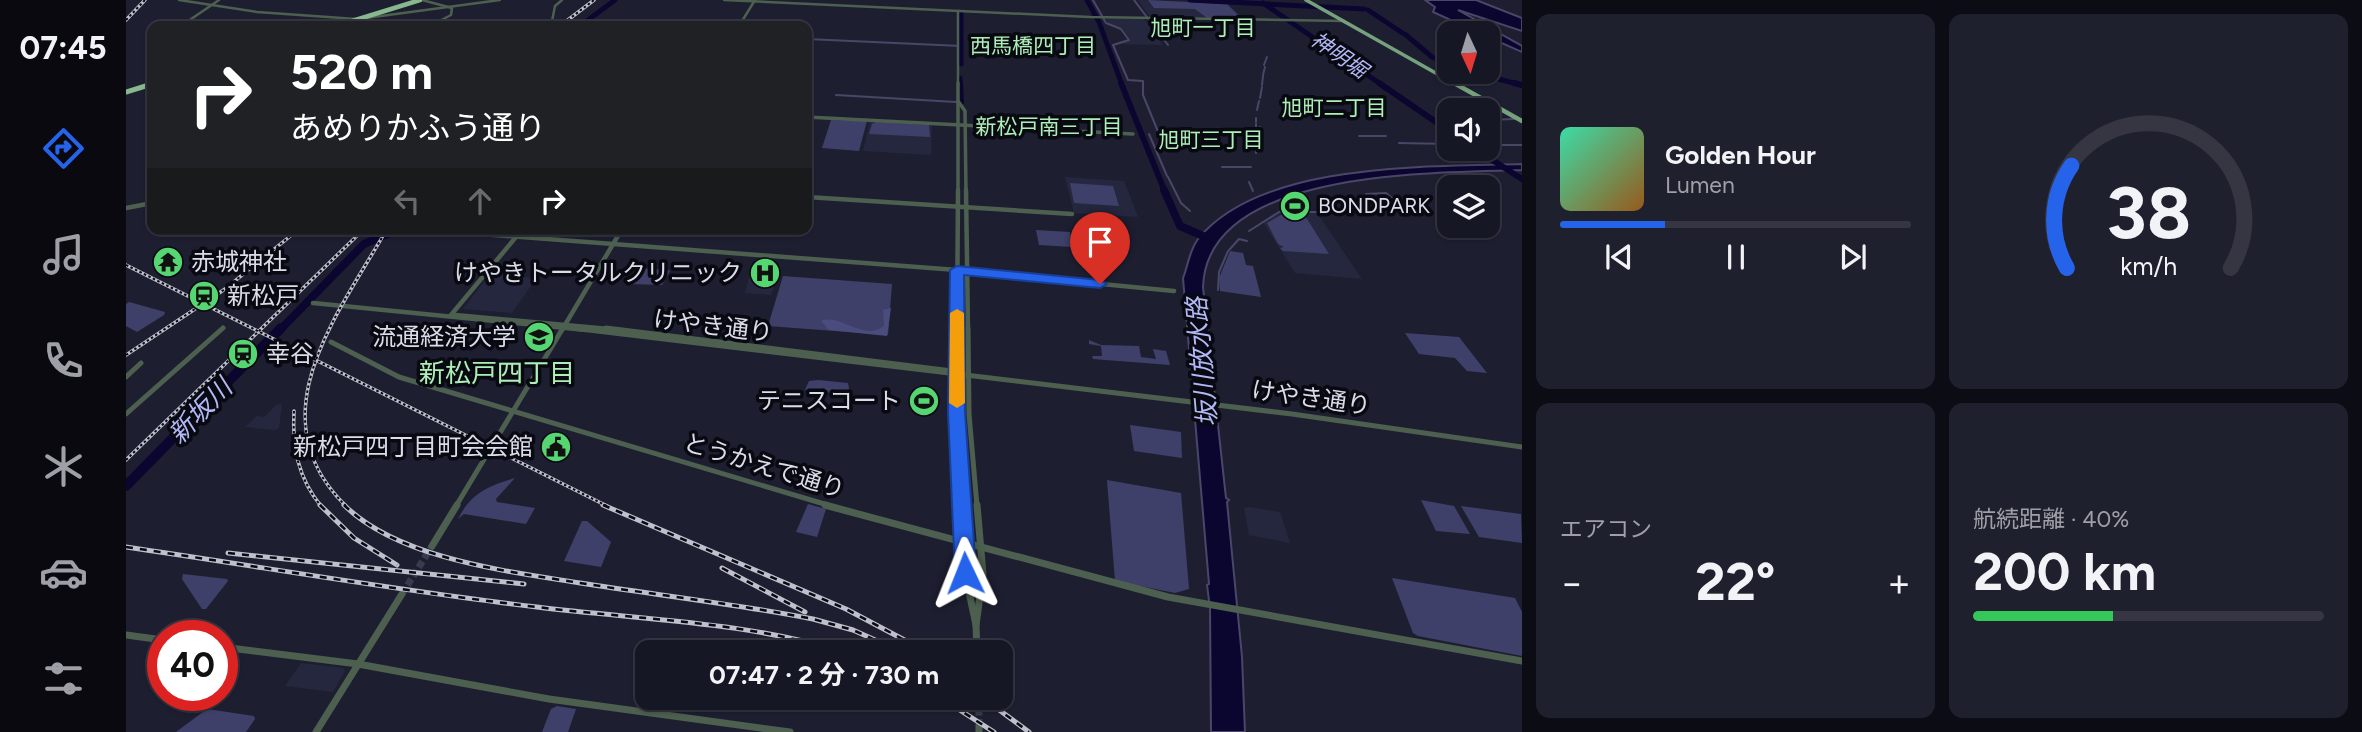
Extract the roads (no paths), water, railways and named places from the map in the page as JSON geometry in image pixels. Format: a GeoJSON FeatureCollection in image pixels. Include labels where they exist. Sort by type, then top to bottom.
{"type":"FeatureCollection","features":[{"type":"Feature","properties":{"kind":"highway"},"geometry":{"type":"LineString","coordinates":[[353,21],[421,0]]}},
{"type":"Feature","properties":{"kind":"highway"},"geometry":{"type":"LineString","coordinates":[[126,92],[147,86]]}},
{"type":"Feature","properties":{"kind":"main road"},"geometry":{"type":"LineString","coordinates":[[1307,0],[1522,121]]}},
{"type":"Feature","properties":{"kind":"street"},"geometry":{"type":"LineString","coordinates":[[179,0],[210,6],[360,19],[500,0]]}},
{"type":"Feature","properties":{"kind":"street"},"geometry":{"type":"LineString","coordinates":[[188,21],[219,0]]}},
{"type":"Feature","properties":{"kind":"street"},"geometry":{"type":"LineString","coordinates":[[421,0],[451,8]]}},
{"type":"Feature","properties":{"kind":"street"},"geometry":{"type":"LineString","coordinates":[[552,21],[555,6],[562,0]]}},
{"type":"Feature","properties":{"kind":"street"},"geometry":{"type":"LineString","coordinates":[[724,0],[1093,17],[1344,21]]}},
{"type":"Feature","properties":{"kind":"street"},"geometry":{"type":"LineString","coordinates":[[742,21],[755,1]]}},
{"type":"Feature","properties":{"kind":"street"},"geometry":{"type":"LineString","coordinates":[[440,21],[451,15],[451,8]]}},
{"type":"Feature","properties":{"kind":"street"},"geometry":{"type":"LineString","coordinates":[[960,11],[957,373],[965,573],[977,640]]}},
{"type":"Feature","properties":{"kind":"street"},"geometry":{"type":"LineString","coordinates":[[958,101],[964,106],[965,125],[969,414],[982,549],[983,581],[976,625]]}},
{"type":"Feature","properties":{"kind":"street"},"geometry":{"type":"LineString","coordinates":[[812,117],[1133,134]]}},
{"type":"Feature","properties":{"kind":"street"},"geometry":{"type":"LineString","coordinates":[[812,197],[1072,214]]}},
{"type":"Feature","properties":{"kind":"street"},"geometry":{"type":"LineString","coordinates":[[126,208],[147,204]]}},
{"type":"Feature","properties":{"kind":"street"},"geometry":{"type":"LineString","coordinates":[[490,235],[957,270],[1174,291]]}},
{"type":"Feature","properties":{"kind":"street"},"geometry":{"type":"LineString","coordinates":[[432,547],[618,235]]}},
{"type":"Feature","properties":{"kind":"street"},"geometry":{"type":"LineString","coordinates":[[451,315],[516,237]]}},
{"type":"Feature","properties":{"kind":"street","name":"けやき通り"},"geometry":{"type":"LineString","coordinates":[[313,303],[565,325],[1228,406],[1522,447]]}},
{"type":"Feature","properties":{"kind":"street"},"geometry":{"type":"LineString","coordinates":[[126,414],[223,328]]}},
{"type":"Feature","properties":{"kind":"street","name":"とうかえで通り"},"geometry":{"type":"LineString","coordinates":[[331,342],[398,377],[514,412],[982,549],[1092,579],[1195,601]]}},
{"type":"Feature","properties":{"kind":"street"},"geometry":{"type":"LineString","coordinates":[[126,377],[141,363]]}},
{"type":"Feature","properties":{"kind":"street"},"geometry":{"type":"LineString","coordinates":[[316,732],[402,594]]}},
{"type":"Feature","properties":{"kind":"street"},"geometry":{"type":"LineString","coordinates":[[1195,601],[1522,661]]}},
{"type":"Feature","properties":{"kind":"street"},"geometry":{"type":"LineString","coordinates":[[126,635],[147,638]]}},
{"type":"Feature","properties":{"kind":"street"},"geometry":{"type":"LineString","coordinates":[[238,649],[358,664],[549,699],[790,732]]}},
{"type":"Feature","properties":{"kind":"water"},"geometry":{"type":"Polygon","coordinates":[[[1425,0],[1476,0],[1522,18],[1522,31],[1500,24],[1500,21],[1492,21],[1458,10],[1478,21],[1453,21],[1433,12],[1435,7],[1425,0]]]}},
{"type":"Feature","properties":{"kind":"water"},"geometry":{"type":"Polygon","coordinates":[[[1500,34],[1522,46],[1522,52],[1500,42],[1500,34]]]}},
{"type":"Feature","properties":{"kind":"water","name":"坂川放水路"},"geometry":{"type":"Polygon","coordinates":[[[1522,164],[1522,170],[1385,177],[1332,185],[1283,198],[1243,219],[1214,248],[1203,287],[1226,498],[1229,500],[1227,502],[1242,657],[1245,732],[1211,732],[1209,584],[1183,278],[1195,244],[1226,214],[1262,195],[1304,182],[1349,173],[1396,168],[1522,164]]]}},
{"type":"Feature","properties":{"kind":"waterway","name":"新坂川"},"geometry":{"type":"LineString","coordinates":[[587,21],[615,0]]}},
{"type":"Feature","properties":{"kind":"waterway"},"geometry":{"type":"LineString","coordinates":[[1087,0],[1099,22],[1122,85]]}},
{"type":"Feature","properties":{"kind":"waterway"},"geometry":{"type":"LineString","coordinates":[[1093,0],[1106,23],[1121,29],[1129,40],[1113,45],[1128,80],[1143,81],[1143,95],[1159,134]]}},
{"type":"Feature","properties":{"kind":"waterway"},"geometry":{"type":"LineString","coordinates":[[1134,0],[1168,45]]}},
{"type":"Feature","properties":{"kind":"waterway"},"geometry":{"type":"LineString","coordinates":[[1190,0],[1264,4]]}},
{"type":"Feature","properties":{"kind":"waterway"},"geometry":{"type":"LineString","coordinates":[[1264,4],[1364,9]]}},
{"type":"Feature","properties":{"kind":"waterway","name":"神明堀"},"geometry":{"type":"LineString","coordinates":[[1264,4],[1382,85]]}},
{"type":"Feature","properties":{"kind":"waterway"},"geometry":{"type":"LineString","coordinates":[[1368,10],[1404,34]]}},
{"type":"Feature","properties":{"kind":"waterway"},"geometry":{"type":"LineString","coordinates":[[961,13],[961,64]]}},
{"type":"Feature","properties":{"kind":"waterway"},"geometry":{"type":"LineString","coordinates":[[1406,35],[1437,59]]}},
{"type":"Feature","properties":{"kind":"waterway"},"geometry":{"type":"LineString","coordinates":[[812,39],[961,46]]}},
{"type":"Feature","properties":{"kind":"waterway"},"geometry":{"type":"LineString","coordinates":[[1264,65],[1267,57]]}},
{"type":"Feature","properties":{"kind":"waterway"},"geometry":{"type":"LineString","coordinates":[[1263,75],[1265,67]]}},
{"type":"Feature","properties":{"kind":"waterway"},"geometry":{"type":"LineString","coordinates":[[1262,85],[1263,76]]}},
{"type":"Feature","properties":{"kind":"waterway"},"geometry":{"type":"LineString","coordinates":[[960,78],[960,83]]}},
{"type":"Feature","properties":{"kind":"waterway"},"geometry":{"type":"LineString","coordinates":[[1500,79],[1521,85]]}},
{"type":"Feature","properties":{"kind":"waterway"},"geometry":{"type":"LineString","coordinates":[[960,83],[961,102]]}},
{"type":"Feature","properties":{"kind":"waterway"},"geometry":{"type":"LineString","coordinates":[[1121,83],[1165,192]]}},
{"type":"Feature","properties":{"kind":"waterway","name":"神明堀"},"geometry":{"type":"LineString","coordinates":[[1379,83],[1437,123]]}},
{"type":"Feature","properties":{"kind":"waterway"},"geometry":{"type":"LineString","coordinates":[[1514,83],[1522,85]]}},
{"type":"Feature","properties":{"kind":"waterway"},"geometry":{"type":"LineString","coordinates":[[1260,98],[1262,87]]}},
{"type":"Feature","properties":{"kind":"waterway"},"geometry":{"type":"LineString","coordinates":[[836,95],[956,102]]}},
{"type":"Feature","properties":{"kind":"waterway"},"geometry":{"type":"LineString","coordinates":[[1257,110],[1259,101]]}},
{"type":"Feature","properties":{"kind":"waterway"},"geometry":{"type":"LineString","coordinates":[[1500,120],[1514,119]]}},
{"type":"Feature","properties":{"kind":"waterway"},"geometry":{"type":"LineString","coordinates":[[1256,124],[1256,153]]}},
{"type":"Feature","properties":{"kind":"waterway"},"geometry":{"type":"LineString","coordinates":[[1260,127],[1260,132]]}},
{"type":"Feature","properties":{"kind":"waterway"},"geometry":{"type":"LineString","coordinates":[[1149,134],[1167,176]]}},
{"type":"Feature","properties":{"kind":"waterway"},"geometry":{"type":"LineString","coordinates":[[1359,136],[1386,136]]}},
{"type":"Feature","properties":{"kind":"waterway"},"geometry":{"type":"LineString","coordinates":[[1399,143],[1437,144]]}},
{"type":"Feature","properties":{"kind":"waterway"},"geometry":{"type":"LineString","coordinates":[[1500,145],[1522,145]]}},
{"type":"Feature","properties":{"kind":"waterway","name":"神明堀"},"geometry":{"type":"LineString","coordinates":[[1494,161],[1522,179]]}},
{"type":"Feature","properties":{"kind":"waterway"},"geometry":{"type":"LineString","coordinates":[[1222,167],[1251,167]]}},
{"type":"Feature","properties":{"kind":"waterway"},"geometry":{"type":"LineString","coordinates":[[1168,177],[1181,203],[1190,211]]}},
{"type":"Feature","properties":{"kind":"waterway"},"geometry":{"type":"LineString","coordinates":[[1249,182],[1253,191]]}},
{"type":"Feature","properties":{"kind":"waterway"},"geometry":{"type":"LineString","coordinates":[[1164,190],[1180,226],[1210,239]]}},
{"type":"Feature","properties":{"kind":"waterway"},"geometry":{"type":"LineString","coordinates":[[1366,194],[1386,193],[1404,208]]}},
{"type":"Feature","properties":{"kind":"waterway"},"geometry":{"type":"LineString","coordinates":[[1249,231],[1279,212],[1317,212]]}},
{"type":"Feature","properties":{"kind":"waterway","name":"新坂川"},"geometry":{"type":"LineString","coordinates":[[280,330],[364,244],[385,235]]}},
{"type":"Feature","properties":{"kind":"waterway"},"geometry":{"type":"LineString","coordinates":[[1229,250],[1239,239],[1247,241]]}},
{"type":"Feature","properties":{"kind":"waterway","name":"坂川放水路"},"geometry":{"type":"LineString","coordinates":[[1218,290],[1219,272],[1228,251]]}},
{"type":"Feature","properties":{"kind":"waterway","name":"新坂川"},"geometry":{"type":"LineString","coordinates":[[126,486],[281,328]]}},
{"type":"Feature","properties":{"kind":"tunnel"},"geometry":{"type":"LineString","coordinates":[[402,594],[432,546]]}},
{"type":"Feature","properties":{"kind":"tunnel"},"geometry":{"type":"LineString","coordinates":[[979,710],[979,726]]}},
{"type":"Feature","properties":{"kind":"railway"},"geometry":{"type":"LineString","coordinates":[[126,20],[145,0]]}},
{"type":"Feature","properties":{"kind":"railway"},"geometry":{"type":"LineString","coordinates":[[567,21],[594,0]]}},
{"type":"Feature","properties":{"kind":"railway"},"geometry":{"type":"LineString","coordinates":[[203,304],[292,235]]}},
{"type":"Feature","properties":{"kind":"railway"},"geometry":{"type":"LineString","coordinates":[[259,331],[358,235]]}},
{"type":"Feature","properties":{"kind":"railway"},"geometry":{"type":"LineString","coordinates":[[317,360],[328,331],[383,235]]}},
{"type":"Feature","properties":{"kind":"railway"},"geometry":{"type":"LineString","coordinates":[[126,265],[203,304]]}},
{"type":"Feature","properties":{"kind":"railway"},"geometry":{"type":"LineString","coordinates":[[126,355],[203,304]]}},
{"type":"Feature","properties":{"kind":"railway"},"geometry":{"type":"LineString","coordinates":[[203,304],[259,331]]}},
{"type":"Feature","properties":{"kind":"railway"},"geometry":{"type":"LineString","coordinates":[[126,460],[259,331]]}},
{"type":"Feature","properties":{"kind":"railway"},"geometry":{"type":"LineString","coordinates":[[259,331],[317,360]]}},
{"type":"Feature","properties":{"kind":"railway"},"geometry":{"type":"LineString","coordinates":[[317,360],[607,506]]}},
{"type":"Feature","properties":{"kind":"railway"},"geometry":{"type":"LineString","coordinates":[[317,360],[306,402],[307,437],[320,472],[346,506]]}},
{"type":"Feature","properties":{"kind":"railway"},"geometry":{"type":"LineString","coordinates":[[294,411],[298,462],[307,484],[321,506]]}},
{"type":"Feature","properties":{"kind":"railway"},"geometry":{"type":"LineString","coordinates":[[344,505],[367,523],[394,538],[455,560],[520,573],[813,619],[853,630],[875,640]]}},
{"type":"Feature","properties":{"kind":"railway"},"geometry":{"type":"LineString","coordinates":[[603,505],[846,609],[904,640]]}},
{"type":"Feature","properties":{"kind":"railway"},"geometry":{"type":"LineString","coordinates":[[321,506],[354,538],[397,565]]}},
{"type":"Feature","properties":{"kind":"railway"},"geometry":{"type":"LineString","coordinates":[[126,547],[486,601],[693,623],[799,640]]}},
{"type":"Feature","properties":{"kind":"railway"},"geometry":{"type":"LineString","coordinates":[[228,553],[524,584]]}},
{"type":"Feature","properties":{"kind":"railway"},"geometry":{"type":"LineString","coordinates":[[722,568],[805,612]]}},
{"type":"Feature","properties":{"kind":"railway"},"geometry":{"type":"LineString","coordinates":[[960,710],[994,732]]}},
{"type":"Feature","properties":{"kind":"railway"},"geometry":{"type":"LineString","coordinates":[[999,710],[1029,732]]}},
{"type":"Feature","properties":{"kind":"place","name":"BONDPARK"},"geometry":{"type":"Point","coordinates":[1295,206]}},
{"type":"Feature","properties":{"kind":"place","name":"赤城神社"},"geometry":{"type":"Point","coordinates":[168,262]}},
{"type":"Feature","properties":{"kind":"place","name":"けやきトータルクリニック"},"geometry":{"type":"Point","coordinates":[765,273]}},
{"type":"Feature","properties":{"kind":"place","name":"新松戸"},"geometry":{"type":"Point","coordinates":[204,296]}},
{"type":"Feature","properties":{"kind":"place","name":"流通経済大学"},"geometry":{"type":"Point","coordinates":[539,337]}},
{"type":"Feature","properties":{"kind":"place","name":"幸谷"},"geometry":{"type":"Point","coordinates":[243,354]}},
{"type":"Feature","properties":{"kind":"place","name":"テニスコート"},"geometry":{"type":"Point","coordinates":[924,401]}},
{"type":"Feature","properties":{"kind":"place","name":"新松戸四丁目町会会館"},"geometry":{"type":"Point","coordinates":[556,447]}},
{"type":"Feature","properties":{"kind":"district","name":"旭町一丁目"},"geometry":{"type":"Point","coordinates":[1203,28]}},
{"type":"Feature","properties":{"kind":"district","name":"西馬橋四丁目"},"geometry":{"type":"Point","coordinates":[1033,46]}},
{"type":"Feature","properties":{"kind":"district","name":"旭町二丁目"},"geometry":{"type":"Point","coordinates":[1334,108]}},
{"type":"Feature","properties":{"kind":"district","name":"新松戸南三丁目"},"geometry":{"type":"Point","coordinates":[1049,127]}},
{"type":"Feature","properties":{"kind":"district","name":"旭町三丁目"},"geometry":{"type":"Point","coordinates":[1211,140]}},
{"type":"Feature","properties":{"kind":"district","name":"新松戸四丁目"},"geometry":{"type":"Point","coordinates":[497,373]}}]}
